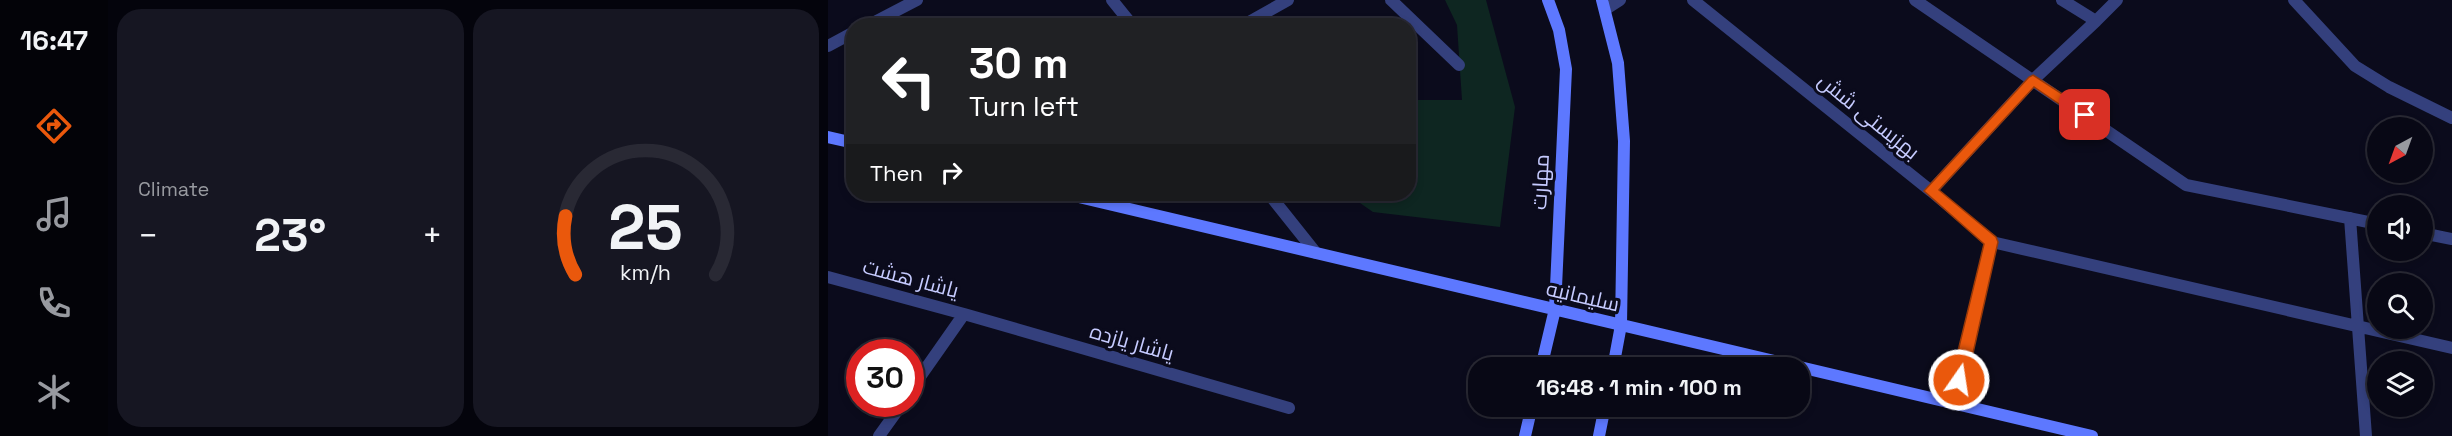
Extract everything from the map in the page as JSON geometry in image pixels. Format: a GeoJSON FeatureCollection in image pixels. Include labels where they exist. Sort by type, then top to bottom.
{"type":"FeatureCollection","features":[{"type":"Feature","properties":{"kind":"main road","name":"مهارت"},"geometry":{"type":"LineString","coordinates":[[1544,357],[1555,309],[1566,69],[1559,30],[1548,0]]}},
{"type":"Feature","properties":{"kind":"main road"},"geometry":{"type":"LineString","coordinates":[[1604,5],[1618,63],[1623,141],[1621,325],[1615,357]]}},
{"type":"Feature","properties":{"kind":"main road"},"geometry":{"type":"LineString","coordinates":[[828,137],[846,141]]}},
{"type":"Feature","properties":{"kind":"main road","name":"سلیمانیه"},"geometry":{"type":"LineString","coordinates":[[1096,201],[2092,436]]}},
{"type":"Feature","properties":{"kind":"main road"},"geometry":{"type":"LineString","coordinates":[[1525,436],[1529,417]]}},
{"type":"Feature","properties":{"kind":"main road"},"geometry":{"type":"LineString","coordinates":[[1599,436],[1603,417]]}},
{"type":"Feature","properties":{"kind":"street"},"geometry":{"type":"LineString","coordinates":[[882,18],[917,0]]}},
{"type":"Feature","properties":{"kind":"street"},"geometry":{"type":"LineString","coordinates":[[1112,0],[1127,18]]}},
{"type":"Feature","properties":{"kind":"street"},"geometry":{"type":"LineString","coordinates":[[1256,18],[1288,0]]}},
{"type":"Feature","properties":{"kind":"street"},"geometry":{"type":"LineString","coordinates":[[1391,0],[1410,18]]}},
{"type":"Feature","properties":{"kind":"street"},"geometry":{"type":"LineString","coordinates":[[1604,5],[1620,0]]}},
{"type":"Feature","properties":{"kind":"street","name":"بهزیستی شش"},"geometry":{"type":"LineString","coordinates":[[1693,0],[1992,242]]}},
{"type":"Feature","properties":{"kind":"street"},"geometry":{"type":"LineString","coordinates":[[1915,0],[2186,185],[2367,222]]}},
{"type":"Feature","properties":{"kind":"street"},"geometry":{"type":"LineString","coordinates":[[2062,0],[2096,21]]}},
{"type":"Feature","properties":{"kind":"street"},"geometry":{"type":"LineString","coordinates":[[1930,191],[2033,80],[2117,0]]}},
{"type":"Feature","properties":{"kind":"street"},"geometry":{"type":"LineString","coordinates":[[2294,0],[2355,66],[2389,87],[2452,118]]}},
{"type":"Feature","properties":{"kind":"street"},"geometry":{"type":"LineString","coordinates":[[1416,24],[1459,65]]}},
{"type":"Feature","properties":{"kind":"street"},"geometry":{"type":"LineString","coordinates":[[828,46],[846,37]]}},
{"type":"Feature","properties":{"kind":"street"},"geometry":{"type":"LineString","coordinates":[[1275,201],[1316,253]]}},
{"type":"Feature","properties":{"kind":"street"},"geometry":{"type":"LineString","coordinates":[[2350,218],[2366,436]]}},
{"type":"Feature","properties":{"kind":"street"},"geometry":{"type":"LineString","coordinates":[[2433,235],[2452,239]]}},
{"type":"Feature","properties":{"kind":"street"},"geometry":{"type":"LineString","coordinates":[[1954,403],[1992,242],[2452,348]]}},
{"type":"Feature","properties":{"kind":"street","name":"یاشار هشت"},"geometry":{"type":"LineString","coordinates":[[828,277],[964,314],[924,371]]}},
{"type":"Feature","properties":{"kind":"street","name":"یاشار یازده"},"geometry":{"type":"LineString","coordinates":[[964,314],[1289,408]]}},
{"type":"Feature","properties":{"kind":"street"},"geometry":{"type":"LineString","coordinates":[[879,436],[893,417]]}},
{"type":"Feature","properties":{"kind":"green space"},"geometry":{"type":"Polygon","coordinates":[[[1445,0],[1486,0],[1515,107],[1500,227],[1373,212],[1357,201],[1416,201],[1416,101],[1462,100],[1457,25],[1445,0]]]}},
{"type":"Feature","properties":{"kind":"route"},"geometry":{"type":"LineString","coordinates":[[1959,380],[1992,242],[1930,191],[2033,80],[2085,115]]}}]}
